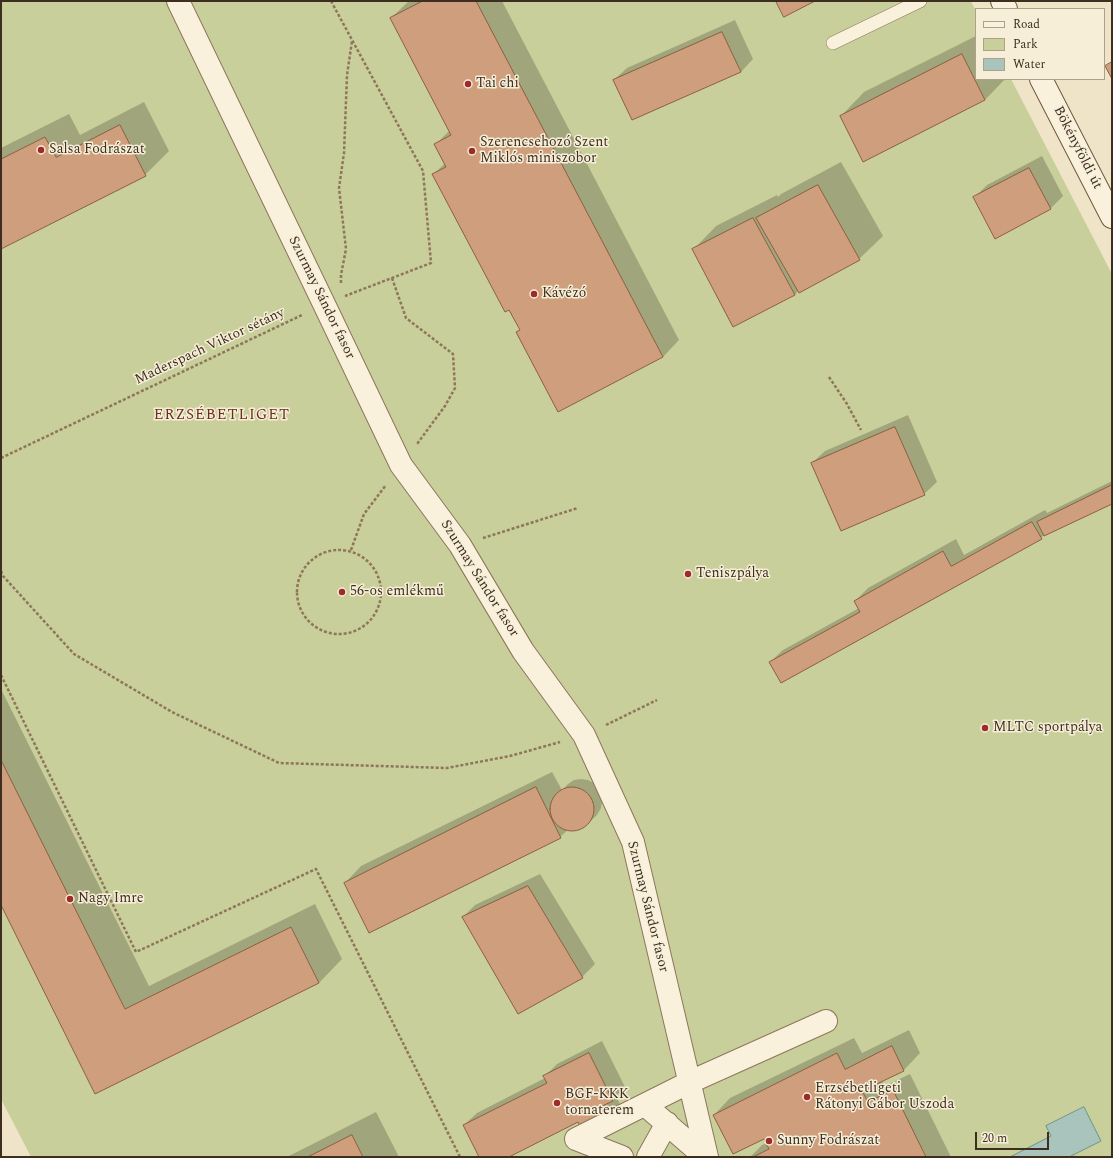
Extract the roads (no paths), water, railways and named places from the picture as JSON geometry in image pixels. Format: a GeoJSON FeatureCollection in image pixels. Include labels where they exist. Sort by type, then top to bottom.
{"type":"FeatureCollection","features":[{"type":"Feature","properties":{"kind":"street","name":"Szurmay Sándor fasor"},"geometry":{"type":"LineString","coordinates":[[178,1],[333,301],[401,465],[460,545],[523,652],[584,735],[633,842],[690,1082],[706,1157]]}},
{"type":"Feature","properties":{"kind":"street","name":"Bökényföldi út"},"geometry":{"type":"LineString","coordinates":[[1042,80],[1109,204]]}},
{"type":"Feature","properties":{"kind":"street"},"geometry":{"type":"LineString","coordinates":[[622,1157],[576,1139],[690,1082],[826,1021]]}},
{"type":"Feature","properties":{"kind":"street","name":"Szurmay Sándor fasor"},"geometry":{"type":"LineString","coordinates":[[645,1105],[706,1157]]}},
{"type":"Feature","properties":{"kind":"street"},"geometry":{"type":"LineString","coordinates":[[648,1157],[666,1123]]}},
{"type":"Feature","properties":{"kind":"lane"},"geometry":{"type":"LineString","coordinates":[[833,43],[920,1]]}},
{"type":"Feature","properties":{"kind":"water"},"geometry":{"type":"Polygon","coordinates":[[[1084,1107],[1101,1141],[1071,1157],[1010,1157],[1051,1136],[1046,1126],[1084,1107]]]}},
{"type":"Feature","properties":{"kind":"place","name":"Tai chi"},"geometry":{"type":"Point","coordinates":[468,84]}},
{"type":"Feature","properties":{"kind":"place","name":"Salsa Fodrászat"},"geometry":{"type":"Point","coordinates":[41,150]}},
{"type":"Feature","properties":{"kind":"place","name":"Szerencsehozó Szent Miklós miniszobor"},"geometry":{"type":"Point","coordinates":[472,151]}},
{"type":"Feature","properties":{"kind":"place","name":"Kávézó"},"geometry":{"type":"Point","coordinates":[534,294]}},
{"type":"Feature","properties":{"kind":"place","name":"Teniszpálya"},"geometry":{"type":"Point","coordinates":[688,574]}},
{"type":"Feature","properties":{"kind":"place","name":"56-os emlékmű"},"geometry":{"type":"Point","coordinates":[342,592]}},
{"type":"Feature","properties":{"kind":"place","name":"MLTC sportpálya"},"geometry":{"type":"Point","coordinates":[985,728]}},
{"type":"Feature","properties":{"kind":"place","name":"Nagy Imre"},"geometry":{"type":"Point","coordinates":[70,899]}},
{"type":"Feature","properties":{"kind":"place","name":"Erzsébetligeti Rátonyi Gábor Uszoda"},"geometry":{"type":"Point","coordinates":[807,1097]}},
{"type":"Feature","properties":{"kind":"place","name":"BGF-KKK tornaterem"},"geometry":{"type":"Point","coordinates":[557,1103]}},
{"type":"Feature","properties":{"kind":"place","name":"Sunny Fodrászat"},"geometry":{"type":"Point","coordinates":[769,1141]}},
{"type":"Feature","properties":{"kind":"district","name":"ERZSÉBETLIGET"},"geometry":{"type":"Point","coordinates":[222,416]}}]}
